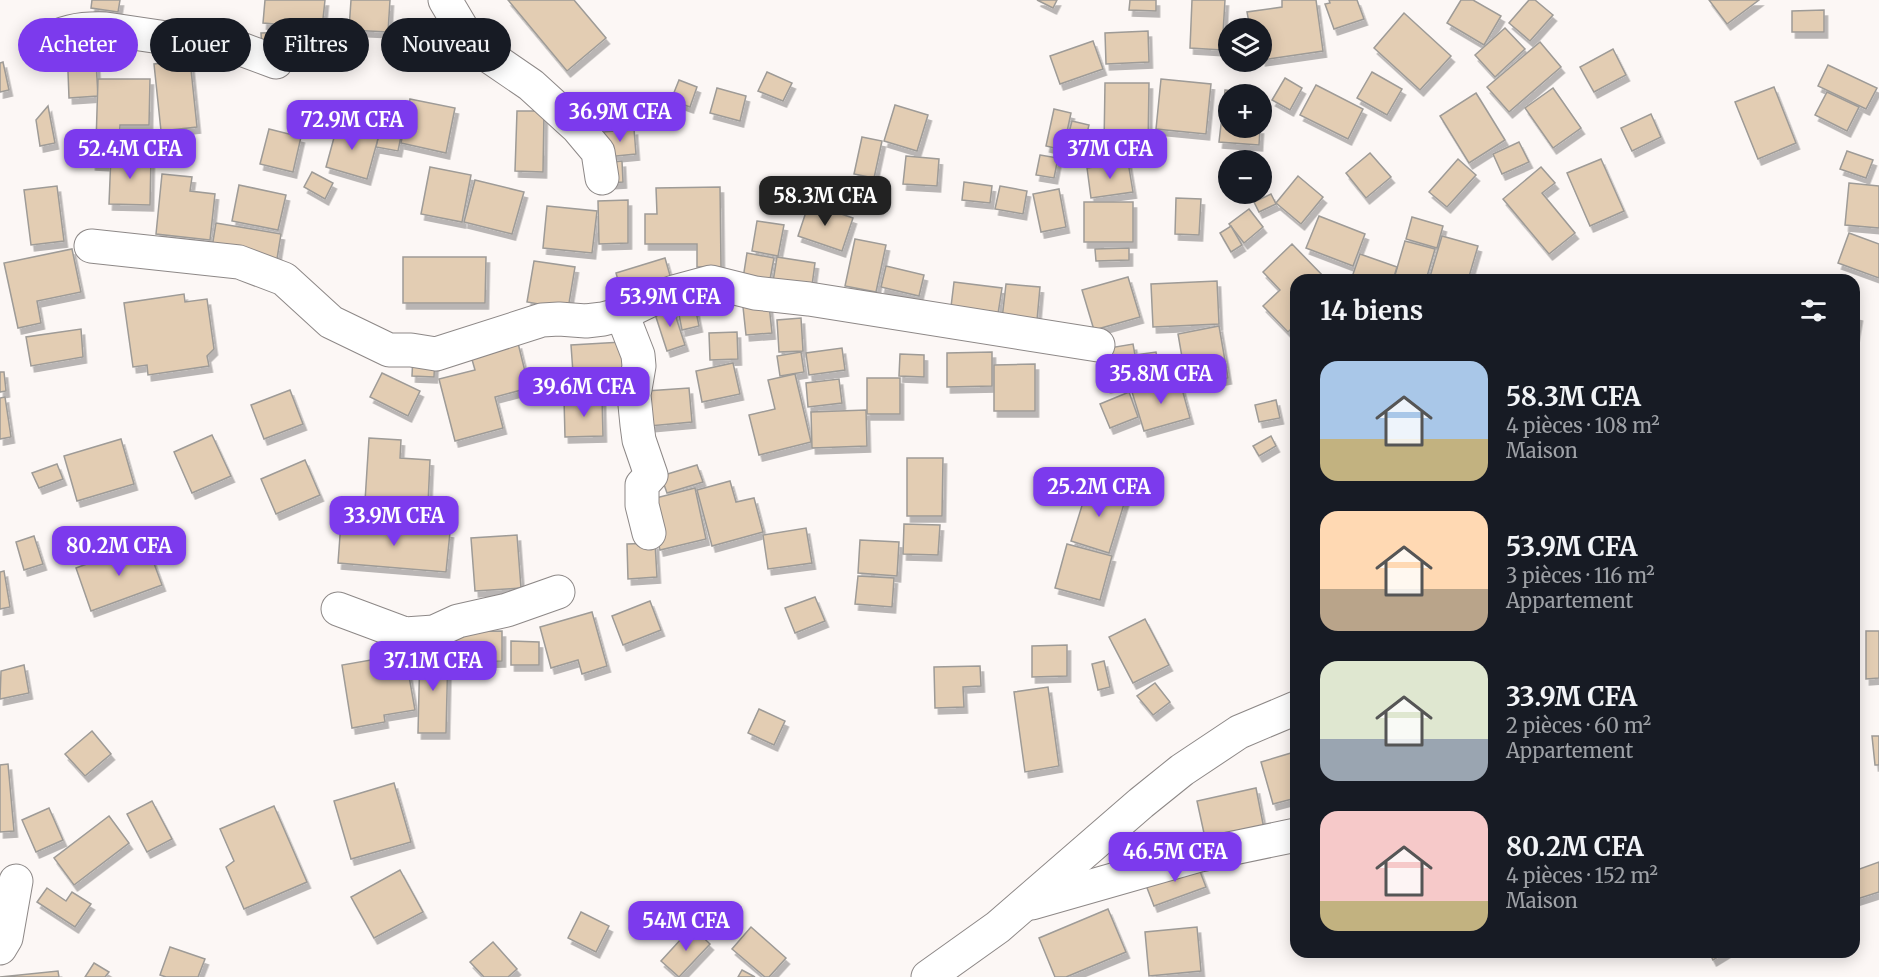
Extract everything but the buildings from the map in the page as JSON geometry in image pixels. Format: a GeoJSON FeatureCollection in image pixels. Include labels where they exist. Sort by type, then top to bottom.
{"type":"FeatureCollection","features":[{"type":"Feature","properties":{"kind":"street"},"geometry":{"type":"LineString","coordinates":[[445,0],[471,44],[531,86],[577,127],[598,152],[602,178]]}},
{"type":"Feature","properties":{"kind":"street"},"geometry":{"type":"LineString","coordinates":[[138,33],[241,49],[263,57]]}},
{"type":"Feature","properties":{"kind":"street"},"geometry":{"type":"LineString","coordinates":[[91,246],[239,262],[284,279],[331,322],[389,351],[411,350],[436,354],[542,320],[586,321],[622,314],[653,299],[711,282],[755,293],[809,299],[1098,345]]}},
{"type":"Feature","properties":{"kind":"street"},"geometry":{"type":"LineString","coordinates":[[622,314],[638,355],[639,366],[634,395],[639,440],[651,476],[642,485],[642,506],[649,533]]}},
{"type":"Feature","properties":{"kind":"street"},"geometry":{"type":"LineString","coordinates":[[338,609],[405,634],[434,632],[458,621],[507,610],[558,592]]}},
{"type":"Feature","properties":{"kind":"street"},"geometry":{"type":"LineString","coordinates":[[928,977],[1010,916],[1182,770],[1239,732],[1290,711]]}},
{"type":"Feature","properties":{"kind":"street"},"geometry":{"type":"LineString","coordinates":[[952,977],[985,945],[1010,916],[1200,855],[1290,836]]}},
{"type":"Feature","properties":{"kind":"street"},"geometry":{"type":"LineString","coordinates":[[0,948],[6,938],[16,881]]}}]}
